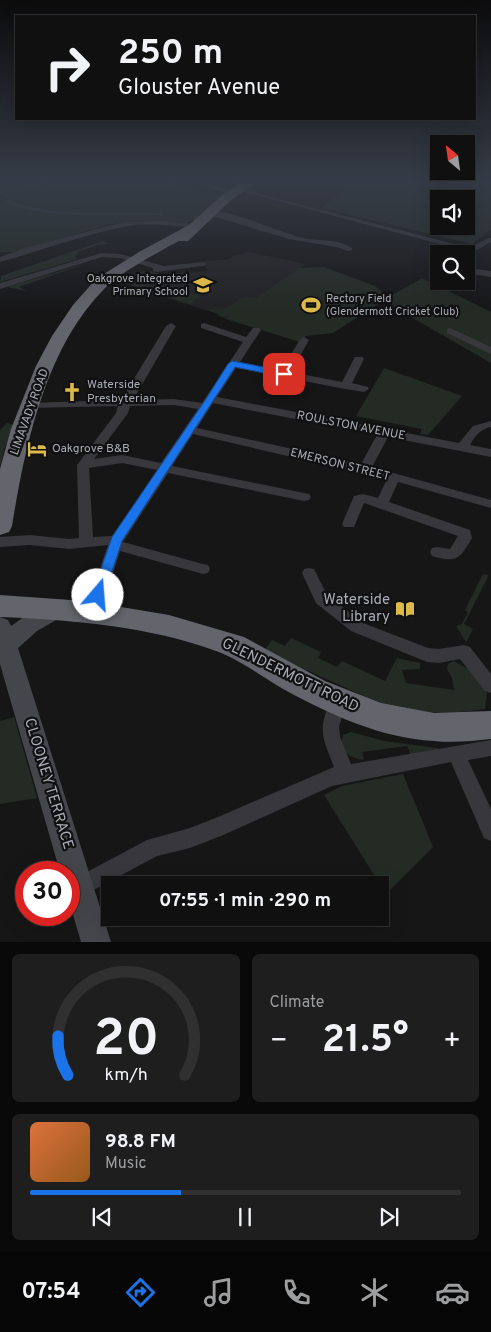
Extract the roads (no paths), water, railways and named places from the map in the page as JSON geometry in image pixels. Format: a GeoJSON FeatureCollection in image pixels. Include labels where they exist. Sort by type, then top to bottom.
{"type":"FeatureCollection","features":[{"type":"Feature","properties":{"kind":"highway","name":"LIMAVADY ROAD"},"geometry":{"type":"LineString","coordinates":[[0,526],[7,481],[16,445],[30,405],[52,352],[74,315],[102,283],[180,240],[199,224]]}},
{"type":"Feature","properties":{"kind":"highway","name":"LIMAVADY ROAD"},"geometry":{"type":"LineString","coordinates":[[64,332],[98,297],[137,263],[195,227]]}},
{"type":"Feature","properties":{"kind":"highway","name":"GLENDERMOTT ROAD"},"geometry":{"type":"LineString","coordinates":[[0,606],[93,612],[169,625],[227,643],[338,703],[392,721],[434,727],[491,725]]}},
{"type":"Feature","properties":{"kind":"main road"},"geometry":{"type":"LineString","coordinates":[[5,655],[13,636],[32,622],[57,609]]}},
{"type":"Feature","properties":{"kind":"main road","name":"CLOONEY TERRACE"},"geometry":{"type":"LineString","coordinates":[[5,655],[71,861]]}},
{"type":"Feature","properties":{"kind":"main road","name":"CLOONEY TERRACE"},"geometry":{"type":"LineString","coordinates":[[80,890],[96,942]]}},
{"type":"Feature","properties":{"kind":"street"},"geometry":{"type":"LineString","coordinates":[[0,260],[31,249],[126,224]]}},
{"type":"Feature","properties":{"kind":"street"},"geometry":{"type":"LineString","coordinates":[[170,224],[195,227]]}},
{"type":"Feature","properties":{"kind":"street"},"geometry":{"type":"LineString","coordinates":[[249,224],[303,240],[337,244],[349,249]]}},
{"type":"Feature","properties":{"kind":"street"},"geometry":{"type":"LineString","coordinates":[[367,224],[450,245]]}},
{"type":"Feature","properties":{"kind":"street"},"geometry":{"type":"LineString","coordinates":[[475,248],[491,240]]}},
{"type":"Feature","properties":{"kind":"street"},"geometry":{"type":"LineString","coordinates":[[0,286],[95,257],[137,263],[157,270],[203,264]]}},
{"type":"Feature","properties":{"kind":"street"},"geometry":{"type":"LineString","coordinates":[[475,271],[491,274]]}},
{"type":"Feature","properties":{"kind":"street"},"geometry":{"type":"LineString","coordinates":[[86,541],[83,465],[122,413],[125,403],[171,326]]}},
{"type":"Feature","properties":{"kind":"street"},"geometry":{"type":"LineString","coordinates":[[93,612],[116,543],[232,364],[253,336],[204,326]]}},
{"type":"Feature","properties":{"kind":"street"},"geometry":{"type":"LineString","coordinates":[[450,332],[491,351]]}},
{"type":"Feature","properties":{"kind":"street"},"geometry":{"type":"LineString","coordinates":[[284,374],[304,340]]}},
{"type":"Feature","properties":{"kind":"street"},"geometry":{"type":"LineString","coordinates":[[346,386],[359,360]]}},
{"type":"Feature","properties":{"kind":"street"},"geometry":{"type":"LineString","coordinates":[[232,364],[364,390]]}},
{"type":"Feature","properties":{"kind":"street","name":"ROULSTON AVENUE"},"geometry":{"type":"LineString","coordinates":[[30,405],[208,403],[384,432],[491,453]]}},
{"type":"Feature","properties":{"kind":"street"},"geometry":{"type":"LineString","coordinates":[[463,448],[469,434],[484,424],[491,424]]}},
{"type":"Feature","properties":{"kind":"street","name":"EMERSON STREET"},"geometry":{"type":"LineString","coordinates":[[189,430],[366,469],[491,504]]}},
{"type":"Feature","properties":{"kind":"street"},"geometry":{"type":"LineString","coordinates":[[366,469],[384,432]]}},
{"type":"Feature","properties":{"kind":"street"},"geometry":{"type":"LineString","coordinates":[[83,465],[122,459],[304,497]]}},
{"type":"Feature","properties":{"kind":"street"},"geometry":{"type":"LineString","coordinates":[[382,504],[394,478]]}},
{"type":"Feature","properties":{"kind":"street"},"geometry":{"type":"LineString","coordinates":[[349,524],[359,499],[363,498],[465,533],[465,538],[453,555],[437,552]]}},
{"type":"Feature","properties":{"kind":"street"},"geometry":{"type":"LineString","coordinates":[[0,542],[30,540],[70,544],[86,541],[116,543],[203,569]]}},
{"type":"Feature","properties":{"kind":"street"},"geometry":{"type":"LineString","coordinates":[[309,573],[320,599],[357,627],[427,655],[439,656],[464,652],[491,686]]}},
{"type":"Feature","properties":{"kind":"street"},"geometry":{"type":"LineString","coordinates":[[338,703],[330,726],[331,737],[346,774]]}},
{"type":"Feature","properties":{"kind":"street"},"geometry":{"type":"LineString","coordinates":[[80,886],[154,847],[198,835],[331,777],[491,748]]}},
{"type":"Feature","properties":{"kind":"street"},"geometry":{"type":"LineString","coordinates":[[456,753],[491,831]]}},
{"type":"Feature","properties":{"kind":"place","name":"Oakgrove Integrated Primary School"},"geometry":{"type":"Point","coordinates":[203,285]}},
{"type":"Feature","properties":{"kind":"place","name":"Rectory Field (Glendermott Cricket Club)"},"geometry":{"type":"Point","coordinates":[311,305]}},
{"type":"Feature","properties":{"kind":"place","name":"Waterside Presbyterian"},"geometry":{"type":"Point","coordinates":[72,392]}},
{"type":"Feature","properties":{"kind":"place","name":"Oakgrove B&B"},"geometry":{"type":"Point","coordinates":[37,449]}},
{"type":"Feature","properties":{"kind":"place","name":"Waterside Library"},"geometry":{"type":"Point","coordinates":[405,609]}}]}
